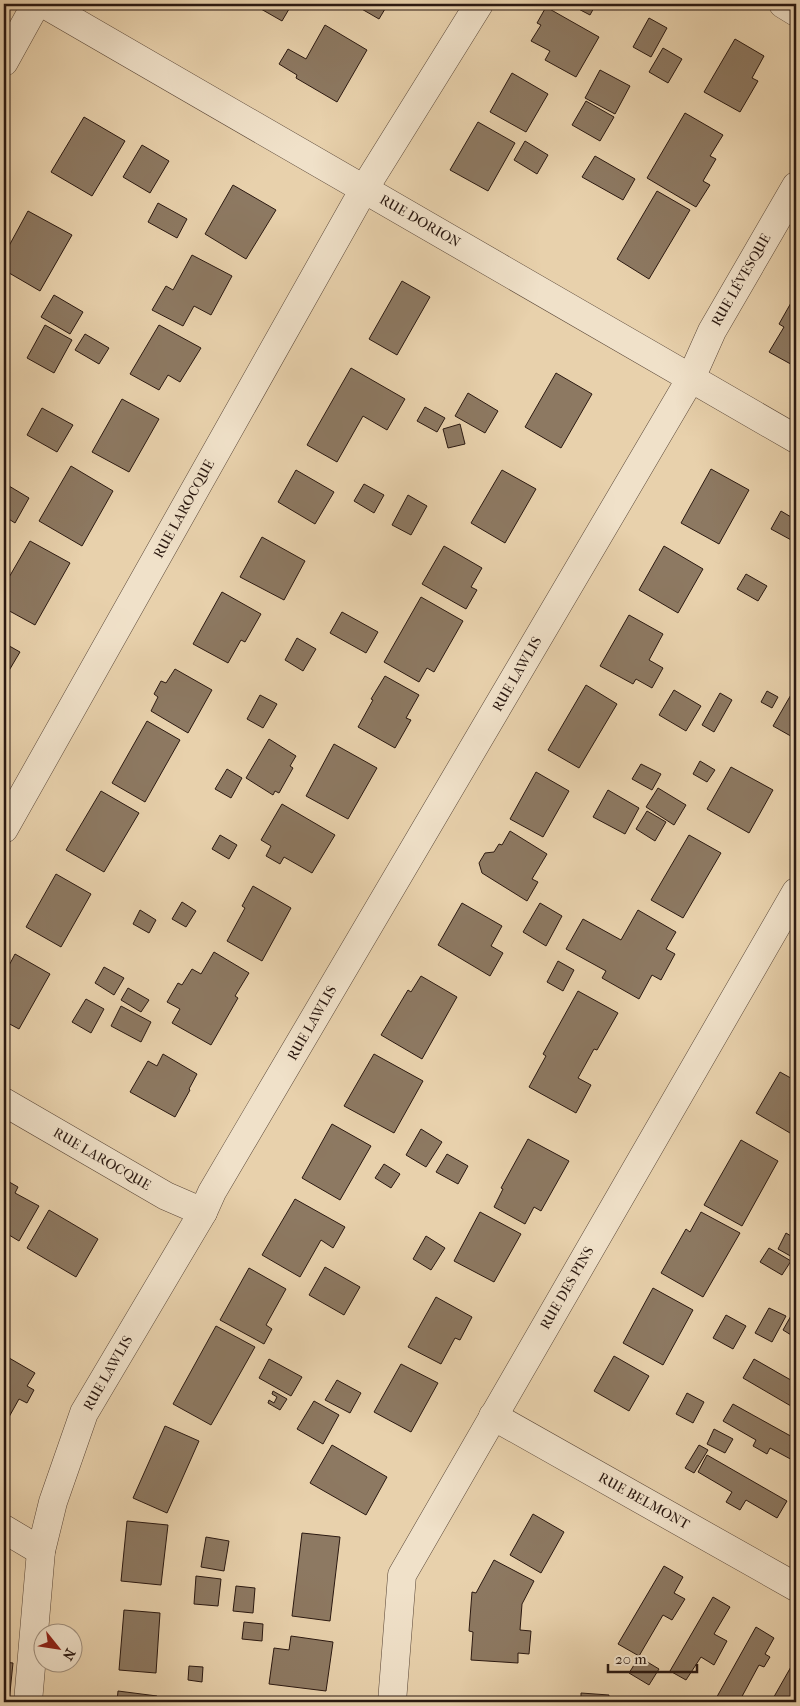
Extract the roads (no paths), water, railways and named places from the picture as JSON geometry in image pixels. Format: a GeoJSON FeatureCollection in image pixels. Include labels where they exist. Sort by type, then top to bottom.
{"type":"FeatureCollection","features":[{"type":"Feature","properties":{"kind":"street"},"geometry":{"type":"LineString","coordinates":[[4,62],[36,4]]}},
{"type":"Feature","properties":{"kind":"street","name":"RUE DORION"},"geometry":{"type":"LineString","coordinates":[[44,4],[796,439]]}},
{"type":"Feature","properties":{"kind":"street"},"geometry":{"type":"LineString","coordinates":[[364,189],[479,4]]}},
{"type":"Feature","properties":{"kind":"street"},"geometry":{"type":"LineString","coordinates":[[783,4],[796,12]]}},
{"type":"Feature","properties":{"kind":"street","name":"RUE LÉVESQUE"},"geometry":{"type":"LineString","coordinates":[[691,378],[712,331],[796,186]]}},
{"type":"Feature","properties":{"kind":"street","name":"RUE LAROCQUE"},"geometry":{"type":"LineString","coordinates":[[4,829],[364,189]]}},
{"type":"Feature","properties":{"kind":"street","name":"RUE LAWLIS"},"geometry":{"type":"LineString","coordinates":[[28,1702],[41,1550],[53,1502],[84,1413],[691,378]]}},
{"type":"Feature","properties":{"kind":"street","name":"RUE DES PINS"},"geometry":{"type":"LineString","coordinates":[[392,1702],[402,1575],[796,892]]}},
{"type":"Feature","properties":{"kind":"street","name":"RUE LAROCQUE"},"geometry":{"type":"LineString","coordinates":[[4,1102],[166,1196],[203,1212]]}},
{"type":"Feature","properties":{"kind":"street","name":"RUE BELMONT"},"geometry":{"type":"LineString","coordinates":[[493,1416],[795,1584]]}},
{"type":"Feature","properties":{"kind":"street"},"geometry":{"type":"LineString","coordinates":[[4,1529],[41,1550]]}}]}
